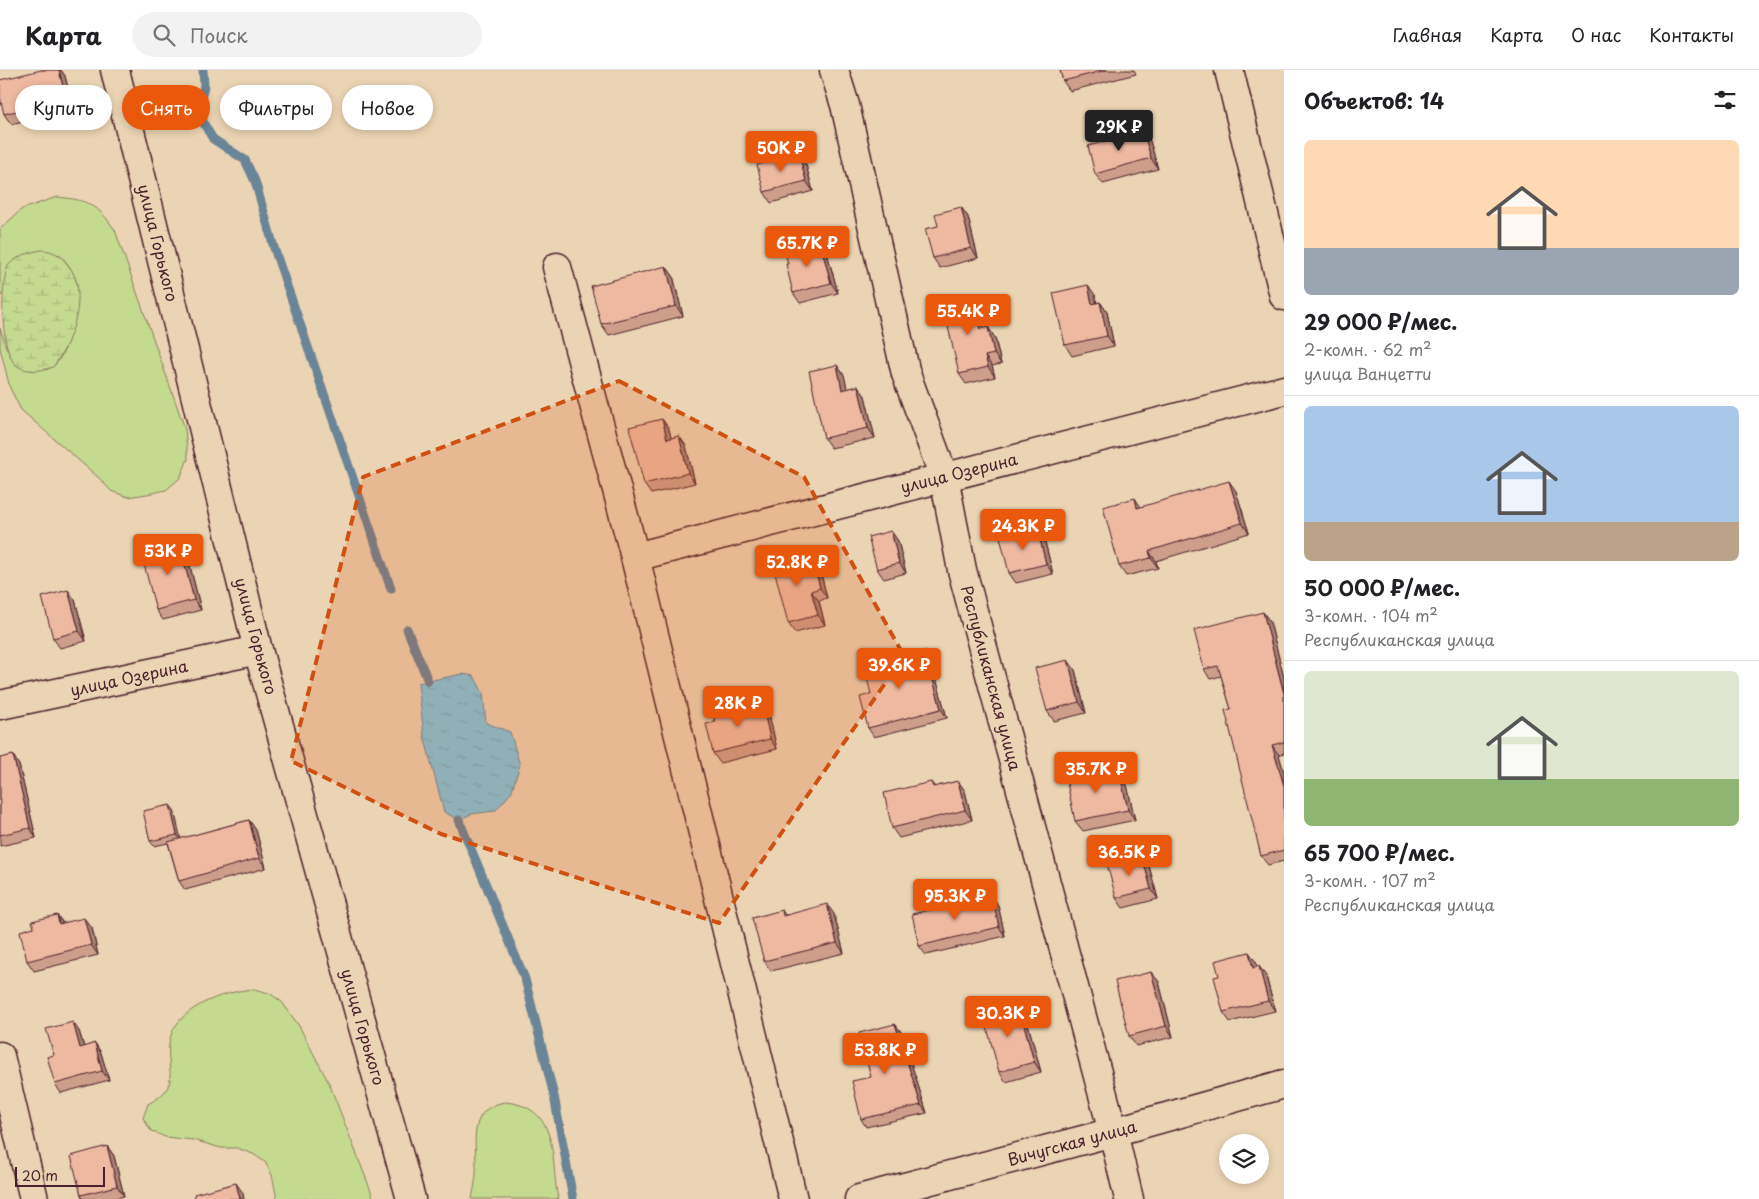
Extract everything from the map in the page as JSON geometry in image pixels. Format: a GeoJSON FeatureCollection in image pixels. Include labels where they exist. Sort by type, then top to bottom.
{"type":"FeatureCollection","features":[{"type":"Feature","properties":{"kind":"street","name":"улица Горького"},"geometry":{"type":"LineString","coordinates":[[115,70],[258,650],[411,1199]]}},
{"type":"Feature","properties":{"kind":"street","name":"Республиканская улица"},"geometry":{"type":"LineString","coordinates":[[834,70],[847,115],[906,374],[944,477],[962,570],[1113,1132],[1129,1199]]}},
{"type":"Feature","properties":{"kind":"street"},"geometry":{"type":"LineString","coordinates":[[1229,70],[1284,296]]}},
{"type":"Feature","properties":{"kind":"street"},"geometry":{"type":"LineString","coordinates":[[557,267],[634,556],[793,1199]]}},
{"type":"Feature","properties":{"kind":"street","name":"улица Озерина"},"geometry":{"type":"LineString","coordinates":[[634,556],[1284,390]]}},
{"type":"Feature","properties":{"kind":"street","name":"улица Озерина"},"geometry":{"type":"LineString","coordinates":[[0,705],[258,650]]}},
{"type":"Feature","properties":{"kind":"street"},"geometry":{"type":"LineString","coordinates":[[0,1056],[34,1199]]}},
{"type":"Feature","properties":{"kind":"street","name":"Вичугская улица"},"geometry":{"type":"LineString","coordinates":[[859,1199],[1113,1132],[1284,1084]]}},
{"type":"Feature","properties":{"kind":"highlighted area"},"geometry":{"type":"Polygon","coordinates":[[[619,381],[804,477],[904,656],[719,923],[441,834],[291,761],[363,477],[619,381]]]}},
{"type":"Feature","properties":{"kind":"green space"},"geometry":{"type":"Polygon","coordinates":[[[57,197],[77,200],[91,205],[103,214],[115,230],[185,429],[188,459],[180,478],[166,490],[128,497],[111,491],[99,478],[21,410],[10,388],[0,348],[0,328],[7,350],[45,370],[50,368],[58,362],[68,342],[75,316],[77,284],[70,268],[59,254],[0,296],[0,229],[22,209],[57,197]]]}},
{"type":"Feature","properties":{"kind":"green space"},"geometry":{"type":"Polygon","coordinates":[[[42,250],[57,254],[68,265],[78,289],[78,302],[72,331],[60,357],[53,367],[29,370],[16,365],[7,346],[3,317],[5,275],[8,266],[15,260],[24,255],[42,250]]]}},
{"type":"Feature","properties":{"kind":"green space"},"geometry":{"type":"Polygon","coordinates":[[[254,989],[269,993],[282,1002],[299,1026],[329,1083],[374,1199],[277,1199],[272,1175],[265,1162],[253,1154],[237,1148],[221,1148],[193,1140],[165,1137],[151,1131],[143,1118],[148,1104],[159,1097],[169,1085],[169,1044],[172,1032],[179,1021],[201,1004],[215,998],[254,989]]]}},
{"type":"Feature","properties":{"kind":"green space"},"geometry":{"type":"Polygon","coordinates":[[[505,1102],[523,1106],[536,1114],[544,1124],[550,1137],[558,1199],[472,1199],[476,1173],[475,1144],[477,1125],[480,1117],[486,1110],[494,1105],[505,1102]]]}},
{"type":"Feature","properties":{"kind":"water"},"geometry":{"type":"Polygon","coordinates":[[[462,674],[474,676],[483,693],[486,723],[510,732],[520,765],[511,793],[495,811],[471,814],[459,820],[444,812],[424,736],[418,683],[462,674]]]}},
{"type":"Feature","properties":{"kind":"building"},"geometry":{"type":"Polygon","coordinates":[[[41,70],[59,70],[63,85],[15,85],[15,111],[4,114],[0,97],[0,80],[41,70]]]}},
{"type":"Feature","properties":{"kind":"building"},"geometry":{"type":"Polygon","coordinates":[[[1060,70],[1106,70],[1063,81],[1060,70]]]}},
{"type":"Feature","properties":{"kind":"building"},"geometry":{"type":"Polygon","coordinates":[[[1143,131],[1151,158],[1095,174],[1088,146],[1143,131]]]}},
{"type":"Feature","properties":{"kind":"building"},"geometry":{"type":"Polygon","coordinates":[[[799,154],[806,181],[764,192],[757,165],[799,154]]]}},
{"type":"Feature","properties":{"kind":"building"},"geometry":{"type":"Polygon","coordinates":[[[961,207],[971,248],[933,258],[925,229],[938,226],[935,214],[961,207]]]}},
{"type":"Feature","properties":{"kind":"building"},"geometry":{"type":"Polygon","coordinates":[[[820,243],[831,283],[793,293],[785,252],[820,243]]]}},
{"type":"Feature","properties":{"kind":"building"},"geometry":{"type":"Polygon","coordinates":[[[666,266],[676,306],[601,324],[591,286],[666,266]]]}},
{"type":"Feature","properties":{"kind":"building"},"geometry":{"type":"Polygon","coordinates":[[[1088,285],[1092,304],[1100,302],[1107,336],[1065,345],[1053,293],[1088,285]]]}},
{"type":"Feature","properties":{"kind":"building"},"geometry":{"type":"Polygon","coordinates":[[[973,298],[980,329],[988,327],[994,354],[985,356],[988,367],[959,374],[943,305],[973,298]]]}},
{"type":"Feature","properties":{"kind":"building"},"geometry":{"type":"Polygon","coordinates":[[[837,365],[842,390],[858,386],[868,428],[824,438],[809,371],[837,365]]]}},
{"type":"Feature","properties":{"kind":"building"},"geometry":{"type":"Polygon","coordinates":[[[662,419],[667,439],[679,436],[688,473],[644,484],[629,427],[662,419]]]}},
{"type":"Feature","properties":{"kind":"building"},"geometry":{"type":"Polygon","coordinates":[[[1229,481],[1242,523],[1149,551],[1151,558],[1119,566],[1103,507],[1135,498],[1137,508],[1229,481]]]}},
{"type":"Feature","properties":{"kind":"building"},"geometry":{"type":"Polygon","coordinates":[[[1037,528],[1046,564],[1009,573],[1000,537],[1037,528]]]}},
{"type":"Feature","properties":{"kind":"building"},"geometry":{"type":"Polygon","coordinates":[[[891,531],[899,563],[877,569],[868,537],[891,531]]]}},
{"type":"Feature","properties":{"kind":"building"},"geometry":{"type":"Polygon","coordinates":[[[179,543],[194,600],[156,610],[141,553],[179,543]]]}},
{"type":"Feature","properties":{"kind":"building"},"geometry":{"type":"Polygon","coordinates":[[[801,553],[804,566],[814,564],[820,588],[811,591],[818,615],[788,623],[772,561],[801,553]]]}},
{"type":"Feature","properties":{"kind":"building"},"geometry":{"type":"Polygon","coordinates":[[[68,590],[79,631],[53,638],[42,597],[68,590]]]}},
{"type":"Feature","properties":{"kind":"building"},"geometry":{"type":"Polygon","coordinates":[[[1263,612],[1284,694],[1284,742],[1272,745],[1284,786],[1284,850],[1261,856],[1225,710],[1231,709],[1218,666],[1204,669],[1194,630],[1263,612]]]}},
{"type":"Feature","properties":{"kind":"building"},"geometry":{"type":"Polygon","coordinates":[[[925,651],[941,709],[868,728],[860,697],[871,694],[864,666],[925,651]]]}},
{"type":"Feature","properties":{"kind":"building"},"geometry":{"type":"Polygon","coordinates":[[[1068,660],[1079,702],[1047,711],[1035,668],[1068,660]]]}},
{"type":"Feature","properties":{"kind":"building"},"geometry":{"type":"Polygon","coordinates":[[[762,703],[770,739],[713,753],[706,724],[715,722],[713,715],[762,703]]]}},
{"type":"Feature","properties":{"kind":"building"},"geometry":{"type":"Polygon","coordinates":[[[13,755],[30,828],[0,835],[0,758],[13,755]]]}},
{"type":"Feature","properties":{"kind":"building"},"geometry":{"type":"Polygon","coordinates":[[[1113,768],[1115,776],[1120,775],[1128,810],[1075,821],[1066,778],[1113,768]]]}},
{"type":"Feature","properties":{"kind":"building"},"geometry":{"type":"Polygon","coordinates":[[[958,781],[965,810],[892,828],[884,793],[931,782],[933,787],[958,781]]]}},
{"type":"Feature","properties":{"kind":"building"},"geometry":{"type":"Polygon","coordinates":[[[170,805],[177,835],[150,841],[143,811],[170,805]]]}},
{"type":"Feature","properties":{"kind":"building"},"geometry":{"type":"Polygon","coordinates":[[[249,820],[259,858],[179,881],[168,842],[249,820]]]}},
{"type":"Feature","properties":{"kind":"building"},"geometry":{"type":"Polygon","coordinates":[[[1142,856],[1151,889],[1116,898],[1107,864],[1142,856]]]}},
{"type":"Feature","properties":{"kind":"building"},"geometry":{"type":"Polygon","coordinates":[[[992,896],[999,927],[919,946],[912,914],[992,896]]]}},
{"type":"Feature","properties":{"kind":"building"},"geometry":{"type":"Polygon","coordinates":[[[827,904],[837,943],[764,961],[752,918],[782,910],[783,916],[827,904]]]}},
{"type":"Feature","properties":{"kind":"building"},"geometry":{"type":"Polygon","coordinates":[[[57,915],[59,924],[84,918],[91,945],[27,961],[20,931],[34,927],[32,921],[57,915]]]}},
{"type":"Feature","properties":{"kind":"building"},"geometry":{"type":"Polygon","coordinates":[[[1249,952],[1253,968],[1259,966],[1268,1001],[1223,1012],[1214,977],[1219,976],[1215,961],[1249,952]]]}},
{"type":"Feature","properties":{"kind":"building"},"geometry":{"type":"Polygon","coordinates":[[[1151,972],[1166,1026],[1129,1036],[1115,981],[1151,972]]]}},
{"type":"Feature","properties":{"kind":"building"},"geometry":{"type":"Polygon","coordinates":[[[1018,1003],[1034,1062],[999,1072],[983,1013],[1018,1003]]]}},
{"type":"Feature","properties":{"kind":"building"},"geometry":{"type":"Polygon","coordinates":[[[73,1022],[80,1048],[95,1043],[102,1071],[55,1084],[47,1057],[54,1055],[46,1029],[73,1022]]]}},
{"type":"Feature","properties":{"kind":"building"},"geometry":{"type":"Polygon","coordinates":[[[895,1024],[921,1105],[861,1119],[852,1081],[871,1077],[859,1033],[895,1024]]]}},
{"type":"Feature","properties":{"kind":"building"},"geometry":{"type":"Polygon","coordinates":[[[107,1146],[117,1186],[81,1195],[71,1156],[107,1146]]]}},
{"type":"Feature","properties":{"kind":"building"},"geometry":{"type":"Polygon","coordinates":[[[236,1183],[240,1199],[195,1199],[194,1194],[236,1183]]]}},
{"type":"Feature","properties":{"kind":"waterway"},"geometry":{"type":"LineString","coordinates":[[203,70],[204,86],[201,99],[201,113],[204,124],[213,139],[245,160],[255,181],[275,251],[391,589]]}},
{"type":"Feature","properties":{"kind":"waterway"},"geometry":{"type":"LineString","coordinates":[[407,629],[428,681]]}},
{"type":"Feature","properties":{"kind":"waterway"},"geometry":{"type":"LineString","coordinates":[[459,820],[525,979],[554,1096],[573,1199]]}}]}
